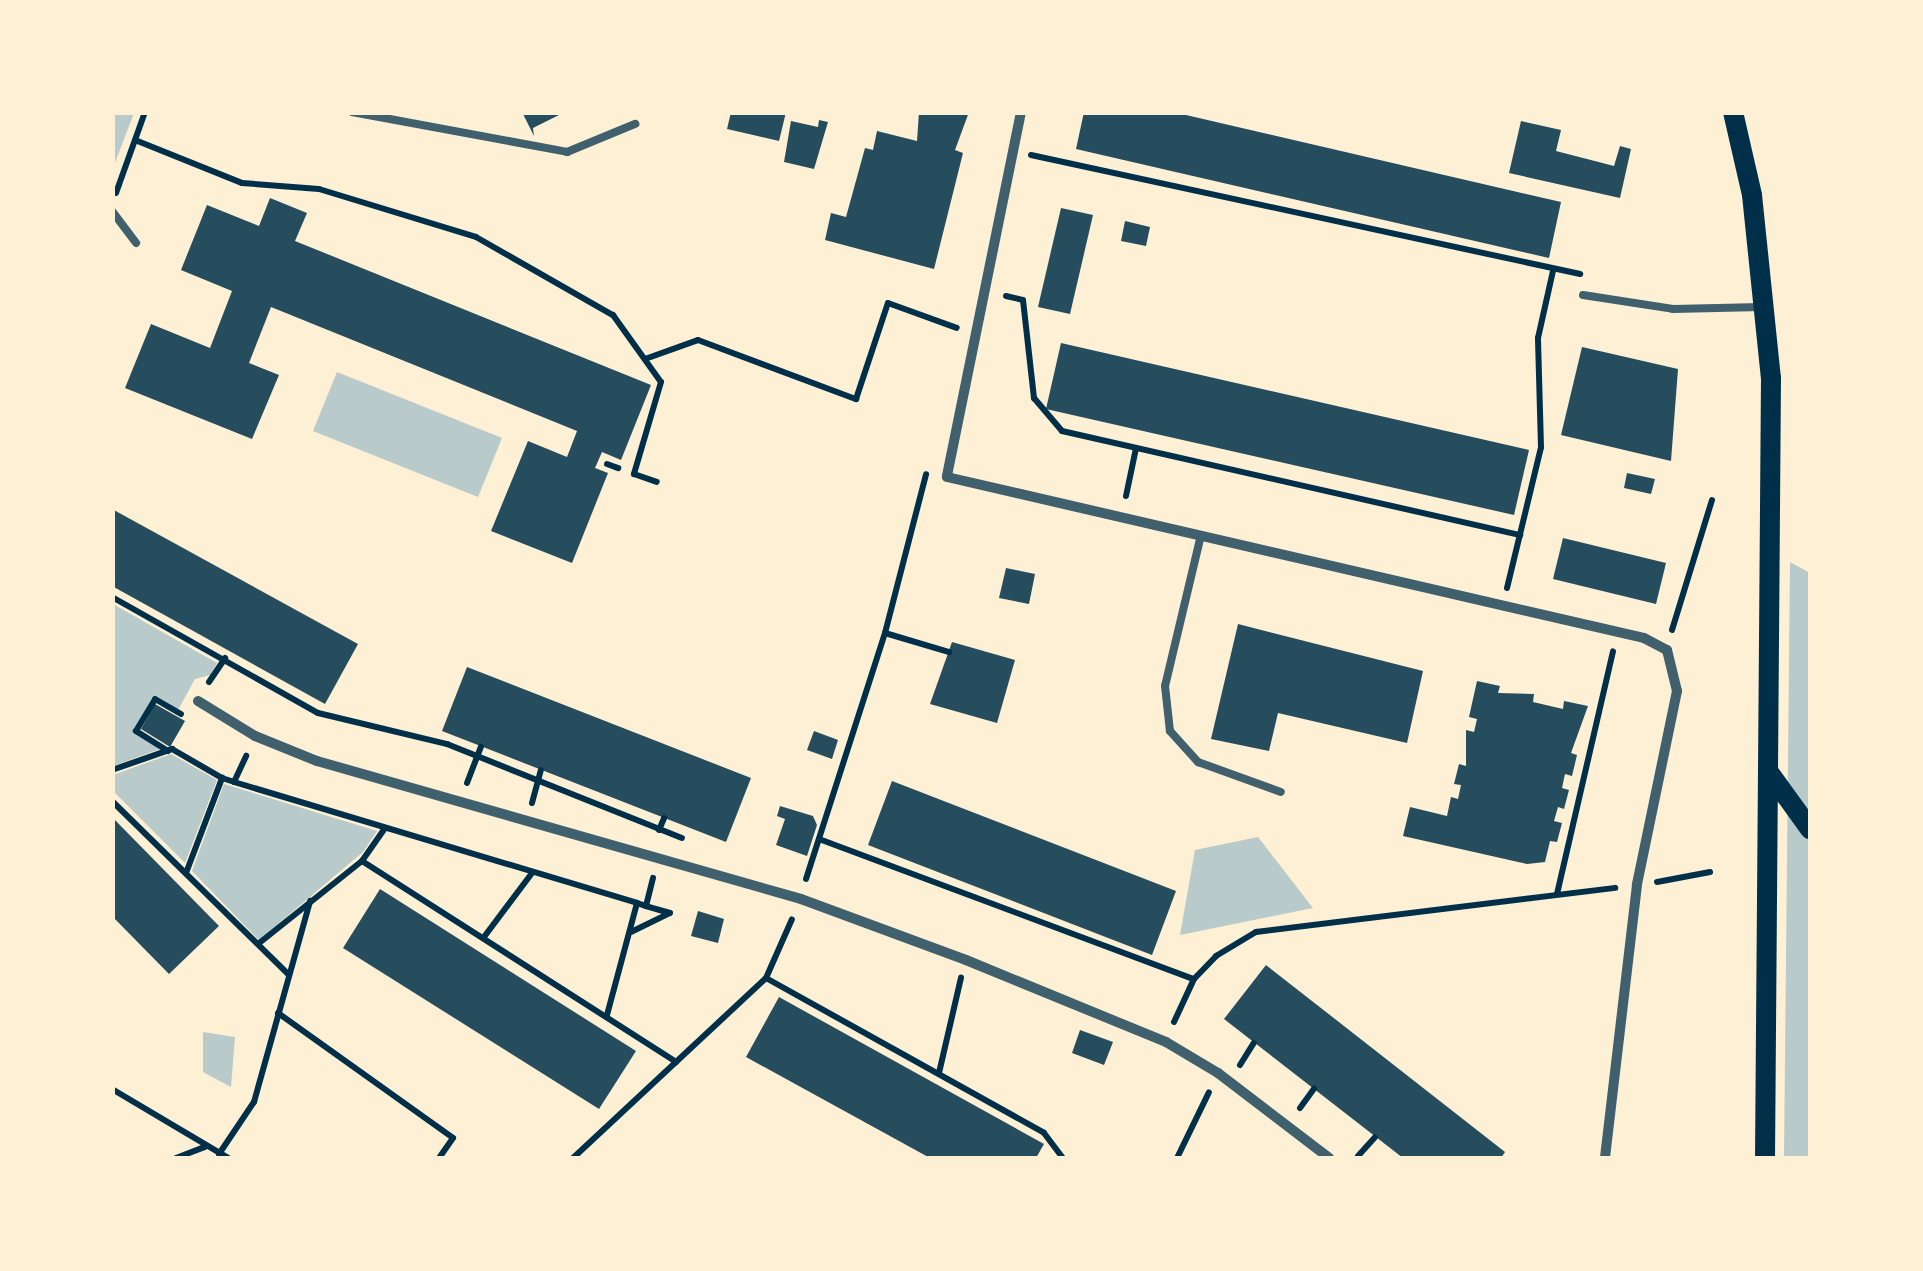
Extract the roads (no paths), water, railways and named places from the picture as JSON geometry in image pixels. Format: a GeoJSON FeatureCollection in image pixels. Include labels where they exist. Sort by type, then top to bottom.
{"type":"FeatureCollection","features":[{"type":"Feature","properties":{"kind":"main road"},"geometry":{"type":"LineString","coordinates":[[1733,112],[1766,307],[1765,1158]]}},
{"type":"Feature","properties":{"kind":"main road"},"geometry":{"type":"LineString","coordinates":[[1767,769],[1789,808],[1810,828]]}},
{"type":"Feature","properties":{"kind":"street"},"geometry":{"type":"LineString","coordinates":[[1021,112],[947,477],[1503,604],[1618,632],[1666,650],[1677,692],[1637,885],[1605,1158]]}},
{"type":"Feature","properties":{"kind":"street"},"geometry":{"type":"LineString","coordinates":[[195,700],[255,736],[317,761],[657,862],[801,899],[966,960],[1166,1042],[1218,1072],[1329,1158]]}},
{"type":"Feature","properties":{"kind":"lane"},"geometry":{"type":"LineString","coordinates":[[352,112],[567,152],[635,124]]}},
{"type":"Feature","properties":{"kind":"lane"},"geometry":{"type":"LineString","coordinates":[[112,211],[136,243]]}},
{"type":"Feature","properties":{"kind":"lane"},"geometry":{"type":"LineString","coordinates":[[1583,296],[1673,310],[1766,307]]}},
{"type":"Feature","properties":{"kind":"lane"},"geometry":{"type":"LineString","coordinates":[[1201,536],[1165,686],[1170,732],[1198,762],[1281,792]]}}]}
